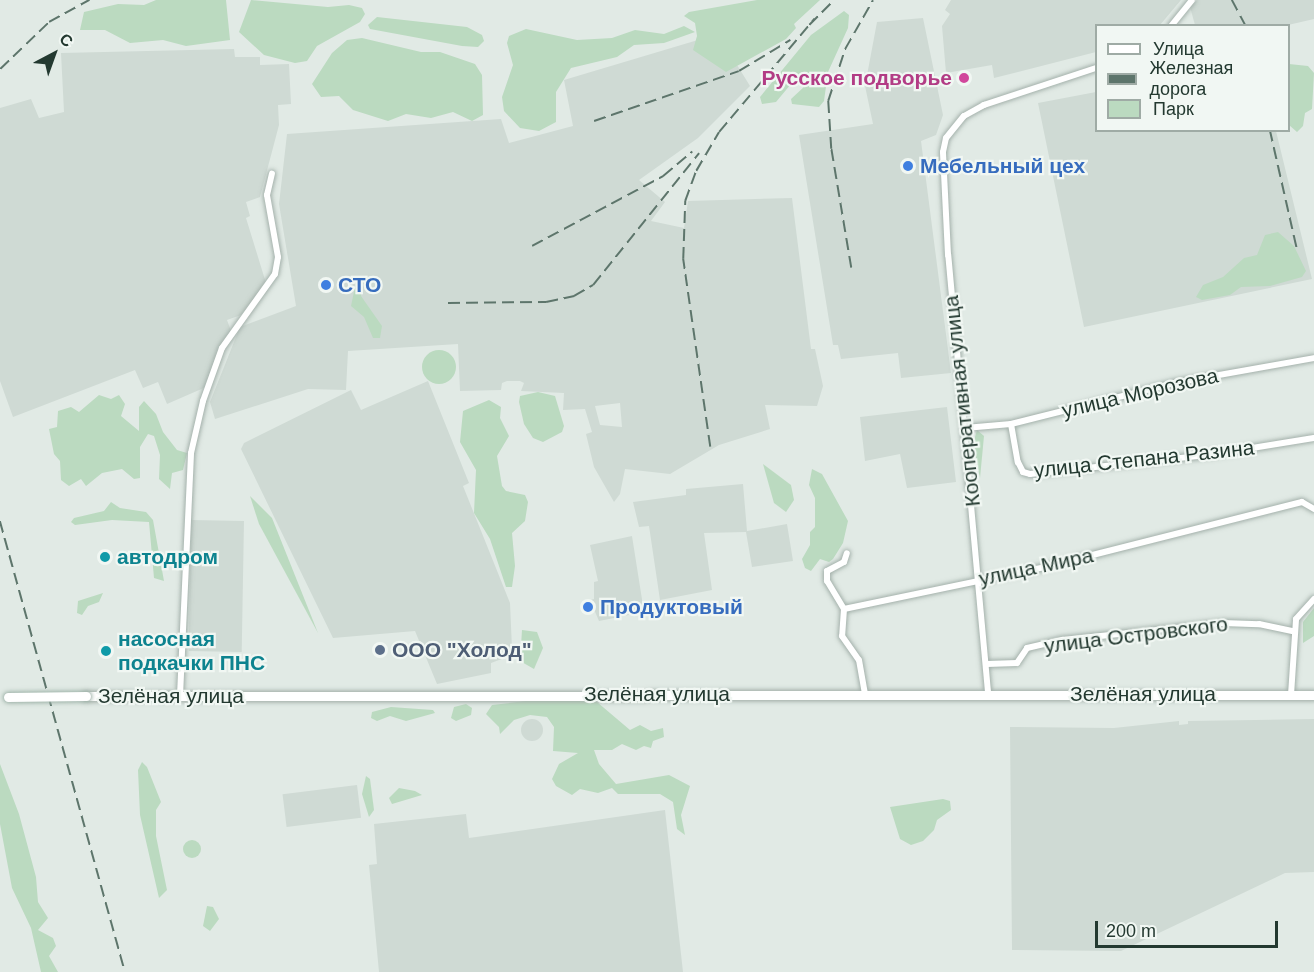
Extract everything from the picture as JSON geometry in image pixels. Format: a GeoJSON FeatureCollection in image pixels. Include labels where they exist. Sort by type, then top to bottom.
{"type":"FeatureCollection","features":[{"type":"Feature","properties":{"kind":"street"},"geometry":{"type":"LineString","coordinates":[[1173,24],[1192,0]]}},
{"type":"Feature","properties":{"kind":"street","name":"Кооперативная улица"},"geometry":{"type":"LineString","coordinates":[[988,692],[948,255],[943,152],[946,138],[964,116],[984,105],[1095,68]]}},
{"type":"Feature","properties":{"kind":"street"},"geometry":{"type":"LineString","coordinates":[[180,696],[191,453],[203,401],[222,348],[275,274],[278,257],[267,195],[272,174]]}},
{"type":"Feature","properties":{"kind":"street","name":"улица Морозова"},"geometry":{"type":"LineString","coordinates":[[965,428],[1011,424],[1174,383],[1314,358]]}},
{"type":"Feature","properties":{"kind":"street","name":"улица Степана Разина"},"geometry":{"type":"LineString","coordinates":[[1011,424],[1021,470],[1030,474],[1209,455],[1314,438]]}},
{"type":"Feature","properties":{"kind":"street","name":"улица Мира"},"geometry":{"type":"LineString","coordinates":[[844,609],[944,589],[978,578],[1045,567],[1302,502],[1314,509]]}},
{"type":"Feature","properties":{"kind":"street"},"geometry":{"type":"LineString","coordinates":[[847,553],[844,562],[827,571],[827,581],[844,609],[842,636],[859,660],[865,693]]}},
{"type":"Feature","properties":{"kind":"street"},"geometry":{"type":"LineString","coordinates":[[1291,695],[1296,657],[1293,631],[1296,619],[1314,599]]}},
{"type":"Feature","properties":{"kind":"street","name":"улица Островского"},"geometry":{"type":"LineString","coordinates":[[987,664],[1017,663],[1027,648],[1063,640],[1223,623],[1293,631]]}},
{"type":"Feature","properties":{"kind":"street","name":"Зелёная улица"},"geometry":{"type":"LineString","coordinates":[[4,697],[988,692],[1314,695]]}},
{"type":"Feature","properties":{"kind":"shaded area"},"geometry":{"type":"Polygon","coordinates":[[[951,0],[1181,0],[1161,24],[1095,24],[1095,52],[994,78],[992,65],[946,73],[942,26],[950,14],[945,10],[951,0]]]}},
{"type":"Feature","properties":{"kind":"shaded area"},"geometry":{"type":"Polygon","coordinates":[[[1197,0],[1314,0],[1314,19],[1290,25],[1195,24],[1190,7],[1197,0]]]}},
{"type":"Feature","properties":{"kind":"shaded area"},"geometry":{"type":"Polygon","coordinates":[[[923,18],[943,115],[936,135],[921,141],[951,373],[901,378],[898,353],[841,359],[838,345],[833,345],[799,135],[873,124],[865,86],[877,22],[923,18]]]}},
{"type":"Feature","properties":{"kind":"shaded area"},"geometry":{"type":"Polygon","coordinates":[[[718,34],[750,86],[698,138],[639,180],[665,202],[651,221],[684,228],[688,201],[792,198],[811,349],[815,349],[823,386],[817,406],[765,405],[770,429],[719,445],[670,474],[625,469],[620,494],[614,502],[594,467],[586,434],[592,432],[585,409],[563,410],[564,393],[521,391],[524,383],[520,381],[502,383],[501,390],[460,391],[458,344],[348,351],[346,390],[308,389],[215,419],[210,402],[240,327],[296,306],[279,204],[287,134],[501,119],[509,143],[573,126],[564,80],[718,34]],[[620,403],[595,406],[600,425],[622,427],[620,403]]]}},
{"type":"Feature","properties":{"kind":"shaded area"},"geometry":{"type":"Polygon","coordinates":[[[234,49],[235,57],[260,57],[260,65],[289,64],[291,104],[278,105],[279,125],[260,197],[246,202],[250,216],[246,218],[266,283],[241,315],[227,320],[231,331],[206,387],[167,404],[158,382],[143,388],[135,370],[13,417],[0,381],[0,108],[31,99],[39,118],[64,112],[61,53],[234,49]]]}},
{"type":"Feature","properties":{"kind":"shaded area"},"geometry":{"type":"Polygon","coordinates":[[[1095,92],[1095,132],[1276,132],[1312,279],[1084,327],[1038,103],[1095,92]]]}},
{"type":"Feature","properties":{"kind":"shaded area"},"geometry":{"type":"Polygon","coordinates":[[[428,381],[469,483],[463,486],[510,603],[512,649],[507,657],[491,663],[491,673],[437,684],[415,631],[333,638],[241,449],[244,443],[351,390],[361,410],[428,381]]]}},
{"type":"Feature","properties":{"kind":"shaded area"},"geometry":{"type":"Polygon","coordinates":[[[947,407],[956,482],[907,488],[900,454],[865,461],[860,417],[947,407]]]}},
{"type":"Feature","properties":{"kind":"shaded area"},"geometry":{"type":"Polygon","coordinates":[[[743,484],[747,531],[787,524],[793,561],[752,567],[746,532],[704,533],[712,590],[660,600],[649,526],[639,527],[633,502],[686,495],[686,489],[743,484]]]}},
{"type":"Feature","properties":{"kind":"shaded area"},"geometry":{"type":"Polygon","coordinates":[[[191,520],[244,521],[242,652],[189,651],[191,520]]]}},
{"type":"Feature","properties":{"kind":"shaded area"},"geometry":{"type":"Polygon","coordinates":[[[632,536],[644,612],[599,621],[590,600],[594,599],[594,582],[598,581],[590,545],[632,536]]]}},
{"type":"Feature","properties":{"kind":"shaded area"},"geometry":{"type":"Polygon","coordinates":[[[532,719],[542,726],[543,730],[536,740],[532,741],[522,734],[521,730],[528,720],[532,719]]]}},
{"type":"Feature","properties":{"kind":"shaded area"},"geometry":{"type":"Polygon","coordinates":[[[1314,719],[1314,872],[1285,873],[1121,951],[1012,950],[1010,727],[1114,728],[1179,721],[1179,725],[1188,724],[1188,721],[1314,719]]]}},
{"type":"Feature","properties":{"kind":"shaded area"},"geometry":{"type":"Polygon","coordinates":[[[357,785],[361,818],[287,827],[283,794],[357,785]]]}},
{"type":"Feature","properties":{"kind":"shaded area"},"geometry":{"type":"Polygon","coordinates":[[[665,810],[683,972],[379,972],[369,865],[377,864],[374,824],[466,814],[469,838],[665,810]]]}},
{"type":"Feature","properties":{"kind":"green space"},"geometry":{"type":"Polygon","coordinates":[[[156,0],[226,0],[230,40],[186,46],[163,40],[130,43],[105,30],[80,30],[84,12],[118,4],[144,5],[156,0]]]}},
{"type":"Feature","properties":{"kind":"green space"},"geometry":{"type":"Polygon","coordinates":[[[251,0],[328,7],[349,5],[362,8],[365,14],[360,22],[317,46],[307,61],[295,63],[264,55],[239,32],[251,0]]]}},
{"type":"Feature","properties":{"kind":"green space"},"geometry":{"type":"Polygon","coordinates":[[[757,0],[820,0],[794,24],[796,28],[786,39],[726,72],[693,50],[697,36],[695,23],[684,16],[689,12],[757,0]]]}},
{"type":"Feature","properties":{"kind":"green space"},"geometry":{"type":"Polygon","coordinates":[[[844,11],[849,15],[848,28],[828,72],[824,101],[819,107],[792,104],[791,99],[805,86],[800,82],[791,84],[776,102],[762,104],[760,97],[811,35],[844,11]]]}},
{"type":"Feature","properties":{"kind":"green space"},"geometry":{"type":"Polygon","coordinates":[[[377,17],[467,27],[482,35],[484,41],[478,47],[462,46],[370,29],[368,25],[377,17]]]}},
{"type":"Feature","properties":{"kind":"green space"},"geometry":{"type":"Polygon","coordinates":[[[684,26],[695,32],[664,43],[634,45],[617,57],[571,68],[556,92],[556,122],[539,131],[520,128],[504,111],[502,97],[513,65],[507,43],[509,36],[526,29],[577,40],[612,38],[635,30],[664,34],[684,26]]]}},
{"type":"Feature","properties":{"kind":"green space"},"geometry":{"type":"Polygon","coordinates":[[[362,38],[421,52],[440,52],[475,64],[482,75],[483,115],[472,121],[453,112],[431,118],[406,114],[388,121],[353,110],[339,96],[321,97],[312,84],[332,53],[347,40],[362,38]]]}},
{"type":"Feature","properties":{"kind":"green space"},"geometry":{"type":"Polygon","coordinates":[[[1290,64],[1308,66],[1314,73],[1312,109],[1305,113],[1303,126],[1297,132],[1290,126],[1290,64]]]}},
{"type":"Feature","properties":{"kind":"green space"},"geometry":{"type":"Polygon","coordinates":[[[1278,232],[1294,246],[1306,271],[1302,277],[1270,286],[1241,287],[1230,295],[1202,300],[1196,297],[1203,285],[1223,277],[1244,258],[1257,255],[1265,235],[1278,232]]]}},
{"type":"Feature","properties":{"kind":"green space"},"geometry":{"type":"Polygon","coordinates":[[[356,282],[361,284],[361,296],[382,326],[380,338],[373,338],[364,317],[351,306],[356,282]]]}},
{"type":"Feature","properties":{"kind":"green space"},"geometry":{"type":"Polygon","coordinates":[[[439,350],[451,355],[456,367],[451,379],[439,384],[427,379],[422,367],[427,355],[439,350]]]}},
{"type":"Feature","properties":{"kind":"green space"},"geometry":{"type":"Polygon","coordinates":[[[538,392],[555,396],[564,426],[562,432],[543,442],[533,438],[524,424],[519,402],[520,396],[538,392]]]}},
{"type":"Feature","properties":{"kind":"green space"},"geometry":{"type":"Polygon","coordinates":[[[99,395],[111,399],[119,395],[125,404],[121,416],[139,431],[139,407],[144,401],[156,414],[163,432],[177,450],[187,453],[183,470],[172,473],[170,489],[159,479],[160,455],[154,436],[148,434],[140,447],[140,478],[134,479],[122,469],[102,473],[86,486],[81,479],[69,486],[61,480],[60,461],[54,454],[49,429],[57,427],[58,411],[71,407],[79,412],[99,395]]]}},
{"type":"Feature","properties":{"kind":"green space"},"geometry":{"type":"Polygon","coordinates":[[[489,400],[501,407],[500,418],[509,436],[497,456],[502,486],[506,491],[525,495],[528,502],[525,521],[512,533],[515,566],[512,587],[506,587],[490,539],[474,513],[476,470],[460,442],[463,411],[489,400]]]}},
{"type":"Feature","properties":{"kind":"green space"},"geometry":{"type":"Polygon","coordinates":[[[977,430],[984,436],[980,478],[973,444],[977,430]]]}},
{"type":"Feature","properties":{"kind":"green space"},"geometry":{"type":"Polygon","coordinates":[[[763,464],[791,485],[794,500],[786,512],[774,503],[763,464]]]}},
{"type":"Feature","properties":{"kind":"green space"},"geometry":{"type":"Polygon","coordinates":[[[812,469],[822,474],[848,521],[843,543],[833,559],[829,562],[820,559],[811,571],[805,568],[802,559],[810,545],[810,532],[815,527],[815,498],[809,485],[812,469]]]}},
{"type":"Feature","properties":{"kind":"green space"},"geometry":{"type":"Polygon","coordinates":[[[250,496],[272,518],[318,633],[259,524],[250,496]]]}},
{"type":"Feature","properties":{"kind":"green space"},"geometry":{"type":"Polygon","coordinates":[[[111,502],[120,508],[146,512],[153,520],[164,581],[154,578],[149,522],[112,520],[75,525],[71,522],[74,518],[104,511],[111,502]]]}},
{"type":"Feature","properties":{"kind":"green space"},"geometry":{"type":"Polygon","coordinates":[[[103,593],[99,602],[88,606],[82,615],[77,613],[78,601],[103,593]]]}},
{"type":"Feature","properties":{"kind":"green space"},"geometry":{"type":"Polygon","coordinates":[[[1314,608],[1314,636],[1303,643],[1303,622],[1314,608]]]}},
{"type":"Feature","properties":{"kind":"green space"},"geometry":{"type":"Polygon","coordinates":[[[522,630],[537,632],[543,648],[534,669],[520,661],[522,630]]]}},
{"type":"Feature","properties":{"kind":"green space"},"geometry":{"type":"Polygon","coordinates":[[[543,699],[597,702],[630,730],[640,725],[651,731],[663,728],[664,737],[653,741],[651,748],[644,746],[636,750],[622,744],[612,750],[594,750],[599,764],[616,784],[669,775],[690,786],[681,815],[685,835],[677,829],[673,802],[660,794],[618,794],[612,788],[598,793],[580,789],[572,795],[556,786],[552,779],[559,764],[578,753],[553,751],[554,727],[547,717],[530,715],[514,720],[500,734],[499,727],[486,714],[492,705],[543,699]]]}},
{"type":"Feature","properties":{"kind":"green space"},"geometry":{"type":"Polygon","coordinates":[[[466,704],[472,708],[471,715],[456,721],[451,718],[454,707],[466,704]]]}},
{"type":"Feature","properties":{"kind":"green space"},"geometry":{"type":"Polygon","coordinates":[[[391,707],[433,710],[435,713],[406,721],[390,716],[377,721],[371,718],[372,712],[391,707]]]}},
{"type":"Feature","properties":{"kind":"green space"},"geometry":{"type":"Polygon","coordinates":[[[142,762],[147,767],[161,802],[156,810],[156,836],[167,890],[159,898],[140,815],[138,770],[142,762]]]}},
{"type":"Feature","properties":{"kind":"green space"},"geometry":{"type":"Polygon","coordinates":[[[0,764],[19,814],[36,877],[38,902],[48,918],[38,930],[53,938],[56,946],[49,956],[58,972],[41,972],[31,928],[12,888],[0,824],[0,764]]]}},
{"type":"Feature","properties":{"kind":"green space"},"geometry":{"type":"Polygon","coordinates":[[[366,776],[370,779],[374,810],[369,817],[362,794],[366,776]]]}},
{"type":"Feature","properties":{"kind":"green space"},"geometry":{"type":"Polygon","coordinates":[[[399,788],[422,795],[392,804],[389,798],[399,788]]]}},
{"type":"Feature","properties":{"kind":"green space"},"geometry":{"type":"Polygon","coordinates":[[[943,799],[950,801],[951,810],[937,820],[934,830],[923,841],[911,845],[900,839],[890,807],[943,799]]]}},
{"type":"Feature","properties":{"kind":"green space"},"geometry":{"type":"Polygon","coordinates":[[[192,840],[198,843],[201,849],[198,855],[192,858],[186,855],[183,849],[186,843],[192,840]]]}},
{"type":"Feature","properties":{"kind":"green space"},"geometry":{"type":"Polygon","coordinates":[[[207,906],[213,907],[219,919],[210,931],[203,926],[207,906]]]}},
{"type":"Feature","properties":{"kind":"railway"},"geometry":{"type":"LineString","coordinates":[[0,69],[49,22],[89,0]]}},
{"type":"Feature","properties":{"kind":"railway"},"geometry":{"type":"LineString","coordinates":[[809,25],[834,0]]}},
{"type":"Feature","properties":{"kind":"railway"},"geometry":{"type":"LineString","coordinates":[[851,268],[831,149],[828,101],[845,49],[873,0]]}},
{"type":"Feature","properties":{"kind":"railway"},"geometry":{"type":"LineString","coordinates":[[1232,0],[1245,24]]}},
{"type":"Feature","properties":{"kind":"railway"},"geometry":{"type":"LineString","coordinates":[[710,447],[683,259],[685,201],[696,171],[719,132],[814,19]]}},
{"type":"Feature","properties":{"kind":"railway"},"geometry":{"type":"LineString","coordinates":[[594,121],[739,71],[790,40]]}},
{"type":"Feature","properties":{"kind":"railway"},"geometry":{"type":"LineString","coordinates":[[1270,132],[1297,249]]}},
{"type":"Feature","properties":{"kind":"railway"},"geometry":{"type":"LineString","coordinates":[[532,246],[663,176],[692,152]]}},
{"type":"Feature","properties":{"kind":"railway"},"geometry":{"type":"LineString","coordinates":[[448,303],[546,302],[574,296],[593,285],[699,153]]}},
{"type":"Feature","properties":{"kind":"railway"},"geometry":{"type":"LineString","coordinates":[[0,521],[125,972]]}},
{"type":"Feature","properties":{"kind":"place","name":"Русское подворье"},"geometry":{"type":"Point","coordinates":[964,78]}},
{"type":"Feature","properties":{"kind":"place","name":"Мебельный цех"},"geometry":{"type":"Point","coordinates":[908,166]}},
{"type":"Feature","properties":{"kind":"place","name":"СТО"},"geometry":{"type":"Point","coordinates":[326,285]}},
{"type":"Feature","properties":{"kind":"place","name":"автодром"},"geometry":{"type":"Point","coordinates":[105,557]}},
{"type":"Feature","properties":{"kind":"place","name":"Продуктовый"},"geometry":{"type":"Point","coordinates":[588,607]}},
{"type":"Feature","properties":{"kind":"place","name":"ООО \"Холод\""},"geometry":{"type":"Point","coordinates":[380,650]}},
{"type":"Feature","properties":{"kind":"place","name":"насосная подкачки ПНС"},"geometry":{"type":"Point","coordinates":[106,651]}}]}
